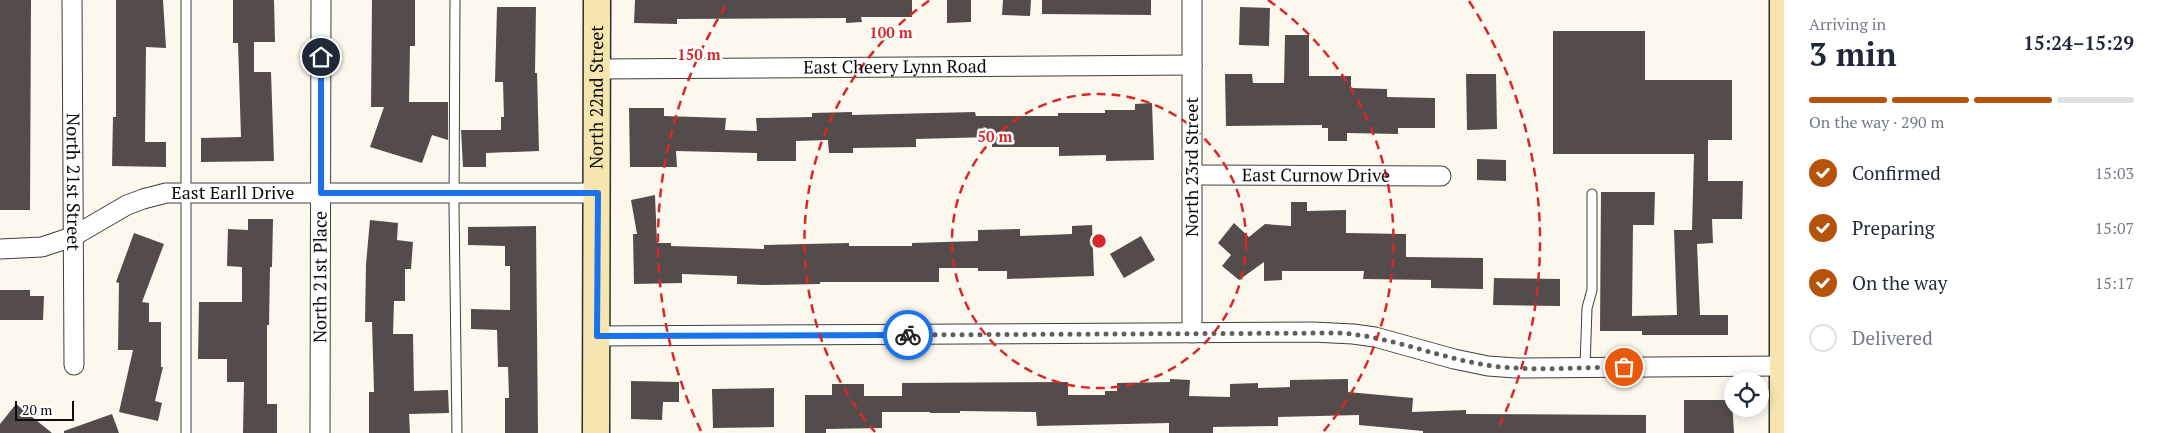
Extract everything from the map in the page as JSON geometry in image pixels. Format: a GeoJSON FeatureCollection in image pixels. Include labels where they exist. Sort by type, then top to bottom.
{"type":"FeatureCollection","features":[{"type":"Feature","properties":{"kind":"street","name":"North 21st Street"},"geometry":{"type":"LineString","coordinates":[[72,0],[74,365]]}},
{"type":"Feature","properties":{"kind":"street","name":"North 21st Place"},"geometry":{"type":"LineString","coordinates":[[320,433],[321,0]]}},
{"type":"Feature","properties":{"kind":"street","name":"North 22nd Street"},"geometry":{"type":"LineString","coordinates":[[596,433],[597,0]]}},
{"type":"Feature","properties":{"kind":"street","name":"North 23rd Street"},"geometry":{"type":"LineString","coordinates":[[1192,0],[1192,333]]}},
{"type":"Feature","properties":{"kind":"street"},"geometry":{"type":"LineString","coordinates":[[1783,0],[1784,433]]}},
{"type":"Feature","properties":{"kind":"street","name":"East Cheery Lynn Road"},"geometry":{"type":"LineString","coordinates":[[597,70],[1192,64]]}},
{"type":"Feature","properties":{"kind":"street","name":"East Curnow Drive"},"geometry":{"type":"LineString","coordinates":[[1192,176],[1440,176]]}},
{"type":"Feature","properties":{"kind":"street","name":"East Earll Drive"},"geometry":{"type":"LineString","coordinates":[[0,249],[42,247],[72,237],[127,205],[166,193],[598,193]]}},
{"type":"Feature","properties":{"kind":"street"},"geometry":{"type":"LineString","coordinates":[[597,336],[1353,334],[1375,337],[1454,359],[1488,366],[1784,366]]}},
{"type":"Feature","properties":{"kind":"lane"},"geometry":{"type":"LineString","coordinates":[[186,0],[186,433]]}},
{"type":"Feature","properties":{"kind":"lane"},"geometry":{"type":"LineString","coordinates":[[455,0],[454,193],[457,433]]}},
{"type":"Feature","properties":{"kind":"lane"},"geometry":{"type":"LineString","coordinates":[[1585,367],[1587,308],[1592,290],[1592,194]]}},
{"type":"Feature","properties":{"kind":"building"},"geometry":{"type":"Polygon","coordinates":[[[0,0],[31,0],[30,210],[0,210],[0,0]]]}},
{"type":"Feature","properties":{"kind":"building"},"geometry":{"type":"Polygon","coordinates":[[[116,0],[163,0],[166,48],[146,47],[145,142],[166,142],[166,167],[112,166],[113,117],[116,117],[116,0]]]}},
{"type":"Feature","properties":{"kind":"building"},"geometry":{"type":"Polygon","coordinates":[[[233,0],[274,0],[275,42],[254,42],[254,72],[271,72],[274,161],[201,162],[201,138],[241,137],[238,43],[233,43],[233,0]]]}},
{"type":"Feature","properties":{"kind":"building"},"geometry":{"type":"Polygon","coordinates":[[[372,0],[415,0],[415,46],[410,46],[409,102],[448,102],[448,140],[432,135],[422,163],[370,147],[384,107],[371,107],[372,0]]]}},
{"type":"Feature","properties":{"kind":"building"},"geometry":{"type":"Polygon","coordinates":[[[635,0],[912,0],[912,17],[861,17],[862,22],[846,23],[846,18],[677,19],[677,24],[634,23],[635,0]]]}},
{"type":"Feature","properties":{"kind":"building"},"geometry":{"type":"Polygon","coordinates":[[[947,0],[971,0],[971,22],[947,23],[947,0]]]}},
{"type":"Feature","properties":{"kind":"building"},"geometry":{"type":"Polygon","coordinates":[[[1003,0],[1031,0],[1030,16],[1002,15],[1003,0]]]}},
{"type":"Feature","properties":{"kind":"building"},"geometry":{"type":"Polygon","coordinates":[[[1042,0],[1151,0],[1151,15],[1042,14],[1042,0]]]}},
{"type":"Feature","properties":{"kind":"building"},"geometry":{"type":"Polygon","coordinates":[[[497,7],[536,7],[535,73],[537,73],[539,151],[486,153],[486,167],[463,167],[461,130],[501,130],[501,117],[504,117],[503,82],[495,82],[497,7]]]}},
{"type":"Feature","properties":{"kind":"building"},"geometry":{"type":"Polygon","coordinates":[[[1240,7],[1270,8],[1269,46],[1239,45],[1240,7]]]}},
{"type":"Feature","properties":{"kind":"building"},"geometry":{"type":"Polygon","coordinates":[[[1553,31],[1645,31],[1645,80],[1732,80],[1732,140],[1708,140],[1708,181],[1743,181],[1742,219],[1712,219],[1713,243],[1697,244],[1700,315],[1728,315],[1728,335],[1642,335],[1642,331],[1600,331],[1601,192],[1655,192],[1654,225],[1633,225],[1632,316],[1677,315],[1674,230],[1692,230],[1694,154],[1553,154],[1553,31]]]}},
{"type":"Feature","properties":{"kind":"building"},"geometry":{"type":"Polygon","coordinates":[[[1285,35],[1309,35],[1309,76],[1351,76],[1351,88],[1387,89],[1387,97],[1435,98],[1435,128],[1398,128],[1398,134],[1347,133],[1347,141],[1328,141],[1328,128],[1322,128],[1322,125],[1226,126],[1225,74],[1252,74],[1253,83],[1284,83],[1285,35]]]}},
{"type":"Feature","properties":{"kind":"building"},"geometry":{"type":"Polygon","coordinates":[[[1466,74],[1496,74],[1497,129],[1467,130],[1466,74]]]}},
{"type":"Feature","properties":{"kind":"building"},"geometry":{"type":"Polygon","coordinates":[[[1152,103],[1154,160],[1106,161],[1106,155],[1059,156],[1059,147],[992,147],[992,137],[916,139],[916,147],[853,148],[853,153],[829,153],[828,140],[796,141],[796,161],[757,161],[757,153],[676,151],[677,167],[630,167],[629,108],[664,108],[664,116],[726,118],[725,130],[757,131],[756,118],[812,117],[812,113],[852,112],[852,115],[975,112],[976,116],[1058,116],[1058,113],[1105,113],[1105,110],[1135,110],[1135,104],[1152,103]]]}},
{"type":"Feature","properties":{"kind":"building"},"geometry":{"type":"Polygon","coordinates":[[[1477,159],[1506,160],[1506,181],[1477,180],[1477,159]]]}},
{"type":"Feature","properties":{"kind":"building"},"geometry":{"type":"Polygon","coordinates":[[[655,195],[657,243],[671,243],[671,246],[764,249],[764,245],[849,243],[849,246],[912,246],[912,243],[978,241],[978,230],[1020,229],[1020,236],[1072,234],[1072,226],[1092,225],[1094,276],[1007,279],[1007,271],[978,271],[978,268],[939,268],[939,282],[820,282],[820,284],[765,285],[737,284],[737,276],[682,274],[682,283],[634,284],[633,234],[637,234],[631,200],[655,195]]]}},
{"type":"Feature","properties":{"kind":"building"},"geometry":{"type":"Polygon","coordinates":[[[1291,202],[1307,202],[1307,211],[1346,210],[1346,233],[1406,234],[1406,257],[1483,258],[1483,289],[1431,288],[1431,280],[1363,279],[1364,271],[1282,271],[1282,280],[1264,281],[1264,262],[1239,280],[1222,266],[1231,255],[1218,243],[1234,223],[1249,237],[1265,224],[1291,226],[1291,202]]]}},
{"type":"Feature","properties":{"kind":"building"},"geometry":{"type":"Polygon","coordinates":[[[248,219],[273,219],[269,325],[267,325],[267,404],[277,404],[277,433],[243,433],[244,382],[227,382],[227,359],[198,359],[199,302],[242,302],[242,267],[227,266],[228,229],[248,230],[248,219]]]}},
{"type":"Feature","properties":{"kind":"building"},"geometry":{"type":"Polygon","coordinates":[[[370,220],[398,223],[397,240],[413,242],[411,269],[405,269],[405,301],[394,301],[393,334],[413,334],[414,391],[448,390],[449,413],[409,414],[410,433],[369,433],[369,392],[374,392],[372,322],[365,322],[366,264],[370,220]]]}},
{"type":"Feature","properties":{"kind":"building"},"geometry":{"type":"Polygon","coordinates":[[[536,226],[538,433],[505,433],[505,398],[509,398],[508,367],[498,367],[497,330],[471,329],[471,309],[510,310],[510,266],[505,266],[505,246],[468,245],[468,227],[536,226]]]}},
{"type":"Feature","properties":{"kind":"building"},"geometry":{"type":"Polygon","coordinates":[[[134,233],[164,244],[142,302],[149,303],[149,322],[161,322],[161,367],[163,367],[155,401],[162,403],[158,421],[119,412],[133,350],[118,350],[119,283],[116,282],[134,233]]]}},
{"type":"Feature","properties":{"kind":"building"},"geometry":{"type":"Polygon","coordinates":[[[1141,236],[1155,260],[1124,278],[1110,254],[1141,236]]]}},
{"type":"Feature","properties":{"kind":"building"},"geometry":{"type":"Polygon","coordinates":[[[1494,278],[1560,279],[1560,306],[1493,305],[1494,278]]]}},
{"type":"Feature","properties":{"kind":"building"},"geometry":{"type":"Polygon","coordinates":[[[0,290],[30,290],[30,296],[44,296],[43,320],[0,320],[0,290]]]}},
{"type":"Feature","properties":{"kind":"building"},"geometry":{"type":"Polygon","coordinates":[[[1170,379],[1190,380],[1189,396],[1230,397],[1230,384],[1258,383],[1258,388],[1290,387],[1290,380],[1348,379],[1348,392],[1413,398],[1412,412],[1466,410],[1466,414],[1646,415],[1646,433],[1423,433],[1423,431],[1359,425],[1359,415],[1278,417],[1278,426],[1213,427],[1213,433],[1169,433],[1169,423],[1037,426],[1036,412],[960,411],[960,413],[882,412],[882,428],[826,429],[826,433],[805,433],[805,395],[832,395],[832,384],[864,384],[864,396],[902,396],[902,383],[1068,382],[1068,395],[1105,395],[1105,391],[1117,391],[1117,383],[1170,382],[1170,379]]]}},
{"type":"Feature","properties":{"kind":"building"},"geometry":{"type":"Polygon","coordinates":[[[631,381],[679,382],[679,402],[663,402],[662,420],[631,419],[631,381]]]}},
{"type":"Feature","properties":{"kind":"building"},"geometry":{"type":"Polygon","coordinates":[[[774,388],[774,427],[713,428],[712,389],[774,388]]]}},
{"type":"Feature","properties":{"kind":"building"},"geometry":{"type":"Polygon","coordinates":[[[1684,400],[1724,400],[1724,417],[1733,417],[1734,433],[1684,433],[1684,400]]]}},
{"type":"Feature","properties":{"kind":"building"},"geometry":{"type":"Polygon","coordinates":[[[16,404],[52,433],[0,433],[0,424],[16,404]]]}},
{"type":"Feature","properties":{"kind":"building"},"geometry":{"type":"Polygon","coordinates":[[[112,414],[119,433],[64,433],[64,431],[112,414]]]}},
{"type":"Feature","properties":{"kind":"way so far"},"geometry":{"type":"LineString","coordinates":[[908,335],[1339,333],[1375,337],[1454,359],[1488,366],[1516,368],[1624,367]]}},
{"type":"Feature","properties":{"kind":"route"},"geometry":{"type":"LineString","coordinates":[[321,57],[321,193],[598,193],[597,336],[908,335]]}}]}
